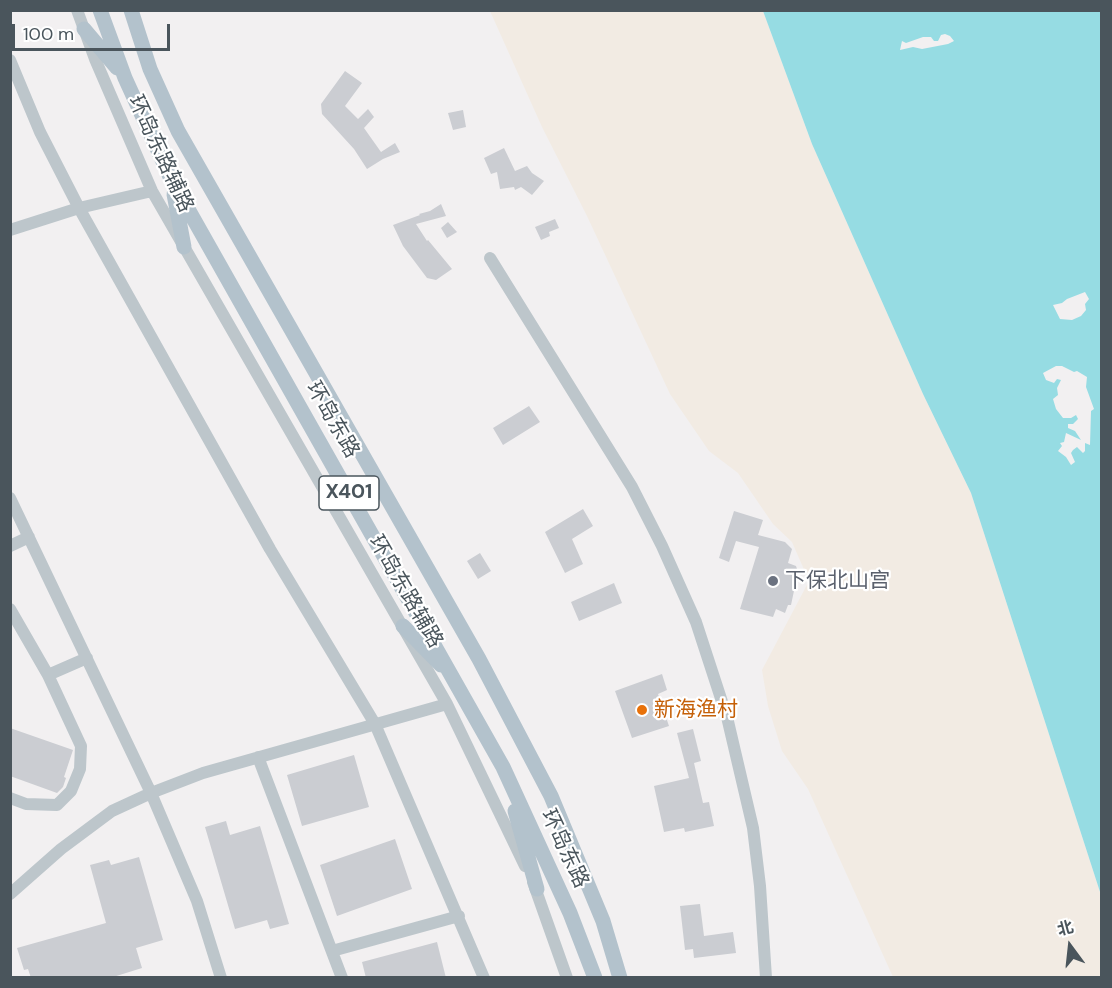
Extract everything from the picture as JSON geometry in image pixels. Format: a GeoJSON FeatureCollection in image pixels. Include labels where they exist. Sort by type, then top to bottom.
{"type":"FeatureCollection","features":[{"type":"Feature","properties":{"kind":"main road","name":"环岛东路"},"geometry":{"type":"LineString","coordinates":[[100,10],[125,78],[171,179],[503,767],[570,913],[595,978]]}},
{"type":"Feature","properties":{"kind":"main road","name":"环岛东路"},"geometry":{"type":"LineString","coordinates":[[131,10],[150,69],[178,131],[479,659],[551,796],[603,921],[620,978]]}},
{"type":"Feature","properties":{"kind":"main road"},"geometry":{"type":"LineString","coordinates":[[84,30],[125,78]]}},
{"type":"Feature","properties":{"kind":"main road"},"geometry":{"type":"LineString","coordinates":[[171,179],[184,246]]}},
{"type":"Feature","properties":{"kind":"main road"},"geometry":{"type":"LineString","coordinates":[[403,626],[454,678]]}},
{"type":"Feature","properties":{"kind":"main road"},"geometry":{"type":"LineString","coordinates":[[503,767],[537,890]]}},
{"type":"Feature","properties":{"kind":"street","name":"环岛东路辅路"},"geometry":{"type":"LineString","coordinates":[[77,10],[152,191],[447,704],[537,890],[567,978]]}},
{"type":"Feature","properties":{"kind":"street"},"geometry":{"type":"LineString","coordinates":[[10,60],[40,132],[80,208],[270,549],[375,724],[484,978]]}},
{"type":"Feature","properties":{"kind":"street"},"geometry":{"type":"LineString","coordinates":[[10,230],[80,208],[152,191]]}},
{"type":"Feature","properties":{"kind":"street"},"geometry":{"type":"LineString","coordinates":[[490,258],[632,487],[662,546],[696,622],[727,717],[753,828],[760,886],[766,978]]}},
{"type":"Feature","properties":{"kind":"street"},"geometry":{"type":"LineString","coordinates":[[10,498],[151,793],[197,901],[221,978]]}},
{"type":"Feature","properties":{"kind":"street"},"geometry":{"type":"LineString","coordinates":[[10,546],[29,537]]}},
{"type":"Feature","properties":{"kind":"street"},"geometry":{"type":"LineString","coordinates":[[10,609],[48,675],[81,746],[80,769],[72,791],[57,805],[26,804],[10,798]]}},
{"type":"Feature","properties":{"kind":"street"},"geometry":{"type":"LineString","coordinates":[[48,675],[87,658]]}},
{"type":"Feature","properties":{"kind":"street"},"geometry":{"type":"LineString","coordinates":[[10,894],[61,849],[112,811],[151,793],[203,773],[447,704]]}},
{"type":"Feature","properties":{"kind":"street"},"geometry":{"type":"LineString","coordinates":[[258,757],[342,978]]}},
{"type":"Feature","properties":{"kind":"street"},"geometry":{"type":"LineString","coordinates":[[332,951],[459,916]]}},
{"type":"Feature","properties":{"kind":"sand"},"geometry":{"type":"Polygon","coordinates":[[[490,11],[763,11],[812,144],[923,394],[971,493],[1101,895],[1101,977],[893,977],[808,789],[782,751],[768,706],[762,670],[809,581],[792,542],[773,524],[738,473],[709,451],[670,394],[587,216],[542,127],[490,11]]]}},
{"type":"Feature","properties":{"kind":"water"},"geometry":{"type":"Polygon","coordinates":[[[763,11],[1101,11],[1101,895],[971,493],[923,394],[812,144],[763,11]],[[945,34],[941,35],[938,41],[934,41],[931,37],[923,37],[906,43],[902,41],[900,50],[913,47],[922,49],[954,41],[945,34]],[[1085,292],[1053,305],[1060,319],[1072,320],[1081,316],[1086,310],[1085,304],[1089,299],[1085,292]],[[1056,366],[1043,373],[1046,380],[1054,383],[1057,379],[1061,380],[1057,388],[1058,395],[1053,399],[1056,409],[1063,418],[1076,415],[1078,419],[1073,424],[1068,424],[1068,428],[1075,431],[1081,440],[1066,433],[1064,442],[1060,443],[1062,446],[1058,451],[1071,465],[1075,462],[1071,453],[1073,450],[1077,447],[1083,453],[1085,443],[1090,445],[1091,411],[1094,409],[1086,387],[1087,377],[1062,366],[1056,366]]]}},
{"type":"Feature","properties":{"kind":"building"},"geometry":{"type":"Polygon","coordinates":[[[345,71],[362,83],[345,106],[358,119],[368,109],[374,117],[364,128],[381,152],[395,143],[400,152],[367,169],[354,149],[322,114],[321,104],[345,71]]]}},
{"type":"Feature","properties":{"kind":"building"},"geometry":{"type":"Polygon","coordinates":[[[463,110],[466,127],[453,130],[448,113],[463,110]]]}},
{"type":"Feature","properties":{"kind":"building"},"geometry":{"type":"Polygon","coordinates":[[[504,148],[515,171],[527,166],[532,173],[544,181],[532,195],[521,187],[515,190],[514,187],[500,189],[497,172],[491,174],[484,158],[504,148]]]}},
{"type":"Feature","properties":{"kind":"building"},"geometry":{"type":"Polygon","coordinates":[[[441,204],[446,216],[416,224],[427,241],[452,269],[436,280],[427,278],[403,246],[393,225],[430,211],[441,204]]]}},
{"type":"Feature","properties":{"kind":"building"},"geometry":{"type":"Polygon","coordinates":[[[555,219],[559,228],[549,232],[550,236],[541,240],[535,227],[555,219]]]}},
{"type":"Feature","properties":{"kind":"building"},"geometry":{"type":"Polygon","coordinates":[[[448,222],[457,232],[447,238],[441,228],[448,222]]]}},
{"type":"Feature","properties":{"kind":"building"},"geometry":{"type":"Polygon","coordinates":[[[529,406],[540,422],[503,445],[493,428],[529,406]]]}},
{"type":"Feature","properties":{"kind":"building"},"geometry":{"type":"Polygon","coordinates":[[[583,509],[593,526],[572,539],[583,564],[565,573],[545,532],[583,509]]]}},
{"type":"Feature","properties":{"kind":"building","name":"下保北山宫"},"geometry":{"type":"Polygon","coordinates":[[[734,511],[763,520],[758,535],[785,542],[792,549],[788,563],[796,566],[798,572],[791,605],[788,605],[785,613],[776,609],[773,617],[740,609],[759,547],[736,541],[729,562],[719,558],[734,511]]]}},
{"type":"Feature","properties":{"kind":"building"},"geometry":{"type":"Polygon","coordinates":[[[480,553],[491,571],[478,579],[467,561],[480,553]]]}},
{"type":"Feature","properties":{"kind":"building"},"geometry":{"type":"Polygon","coordinates":[[[614,583],[622,603],[579,621],[571,602],[614,583]]]}},
{"type":"Feature","properties":{"kind":"building","name":"新海渔村"},"geometry":{"type":"Polygon","coordinates":[[[662,674],[667,690],[658,694],[669,726],[632,738],[615,691],[662,674]]]}},
{"type":"Feature","properties":{"kind":"building"},"geometry":{"type":"Polygon","coordinates":[[[10,728],[73,750],[63,787],[57,793],[10,776],[10,728]]]}},
{"type":"Feature","properties":{"kind":"building"},"geometry":{"type":"Polygon","coordinates":[[[693,729],[701,761],[694,763],[703,803],[709,802],[714,826],[685,832],[684,828],[664,832],[654,786],[689,778],[677,733],[693,729]]]}},
{"type":"Feature","properties":{"kind":"building"},"geometry":{"type":"Polygon","coordinates":[[[354,755],[369,807],[302,826],[287,775],[354,755]]]}},
{"type":"Feature","properties":{"kind":"building"},"geometry":{"type":"Polygon","coordinates":[[[226,821],[230,835],[260,826],[289,924],[270,929],[267,920],[235,929],[205,827],[226,821]]]}},
{"type":"Feature","properties":{"kind":"building"},"geometry":{"type":"Polygon","coordinates":[[[395,839],[412,889],[337,916],[320,865],[395,839]]]}},
{"type":"Feature","properties":{"kind":"building"},"geometry":{"type":"Polygon","coordinates":[[[139,857],[163,940],[136,948],[142,968],[110,978],[31,978],[28,969],[24,970],[17,948],[106,923],[90,865],[109,860],[111,865],[139,857]]]}},
{"type":"Feature","properties":{"kind":"building"},"geometry":{"type":"Polygon","coordinates":[[[700,904],[704,936],[733,932],[736,953],[694,958],[693,949],[685,950],[680,906],[700,904]]]}},
{"type":"Feature","properties":{"kind":"building"},"geometry":{"type":"Polygon","coordinates":[[[437,942],[446,978],[366,978],[362,962],[437,942]]]}},
{"type":"Feature","properties":{"kind":"place","name":"下保北山宫"},"geometry":{"type":"Point","coordinates":[773,581]}},
{"type":"Feature","properties":{"kind":"place","name":"新海渔村"},"geometry":{"type":"Point","coordinates":[642,710]}}]}
